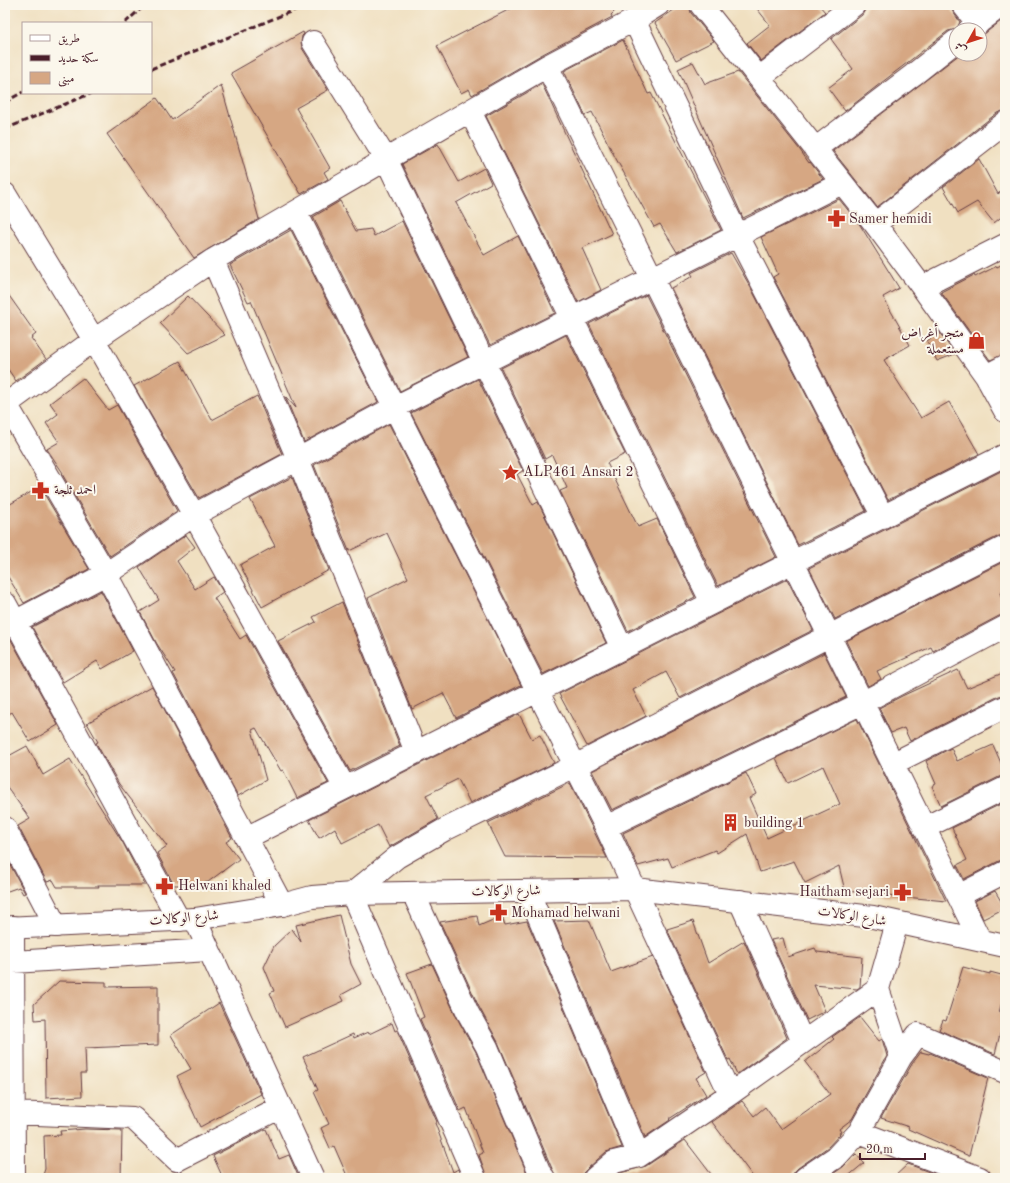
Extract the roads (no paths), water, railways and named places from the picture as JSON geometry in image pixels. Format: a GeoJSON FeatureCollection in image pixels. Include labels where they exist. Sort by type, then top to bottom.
{"type":"FeatureCollection","features":[{"type":"Feature","properties":{"kind":"street"},"geometry":{"type":"LineString","coordinates":[[282,904],[106,574],[5,404],[94,340],[213,260],[547,66],[634,20],[658,5]]}},
{"type":"Feature","properties":{"kind":"street"},"geometry":{"type":"LineString","coordinates":[[701,5],[875,224],[922,286],[986,376],[1005,410]]}},
{"type":"Feature","properties":{"kind":"street"},"geometry":{"type":"LineString","coordinates":[[759,78],[854,5]]}},
{"type":"Feature","properties":{"kind":"street"},"geometry":{"type":"LineString","coordinates":[[963,5],[971,22]]}},
{"type":"Feature","properties":{"kind":"street"},"geometry":{"type":"LineString","coordinates":[[980,22],[1004,5]]}},
{"type":"Feature","properties":{"kind":"street"},"geometry":{"type":"LineString","coordinates":[[634,20],[738,236],[882,517]]}},
{"type":"Feature","properties":{"kind":"street"},"geometry":{"type":"LineString","coordinates":[[313,42],[386,159],[622,648]]}},
{"type":"Feature","properties":{"kind":"street"},"geometry":{"type":"LineString","coordinates":[[815,149],[948,47]]}},
{"type":"Feature","properties":{"kind":"street"},"geometry":{"type":"LineString","coordinates":[[547,66],[980,940]]}},
{"type":"Feature","properties":{"kind":"street"},"geometry":{"type":"LineString","coordinates":[[470,111],[712,603]]}},
{"type":"Feature","properties":{"kind":"street"},"geometry":{"type":"LineString","coordinates":[[875,224],[1005,123]]}},
{"type":"Feature","properties":{"kind":"street"},"geometry":{"type":"LineString","coordinates":[[313,1178],[209,950],[187,919],[8,617],[106,574],[194,515],[395,407],[842,183]]}},
{"type":"Feature","properties":{"kind":"street"},"geometry":{"type":"LineString","coordinates":[[5,194],[94,340],[194,515],[345,788]]}},
{"type":"Feature","properties":{"kind":"street"},"geometry":{"type":"LineString","coordinates":[[296,212],[606,827],[730,1094]]}},
{"type":"Feature","properties":{"kind":"street"},"geometry":{"type":"LineString","coordinates":[[922,286],[1005,246]]}},
{"type":"Feature","properties":{"kind":"street"},"geometry":{"type":"LineString","coordinates":[[213,260],[298,459],[416,752]]}},
{"type":"Feature","properties":{"kind":"street"},"geometry":{"type":"LineString","coordinates":[[986,376],[1005,366]]}},
{"type":"Feature","properties":{"kind":"street"},"geometry":{"type":"LineString","coordinates":[[246,838],[1005,455]]}},
{"type":"Feature","properties":{"kind":"street"},"geometry":{"type":"LineString","coordinates":[[475,1178],[352,894],[397,857],[444,830],[575,766],[1005,547]]}},
{"type":"Feature","properties":{"kind":"street"},"geometry":{"type":"LineString","coordinates":[[606,827],[862,703],[1005,627]]}},
{"type":"Feature","properties":{"kind":"street"},"geometry":{"type":"LineString","coordinates":[[892,764],[1005,707]]}},
{"type":"Feature","properties":{"kind":"street"},"geometry":{"type":"LineString","coordinates":[[924,828],[1005,788]]}},
{"type":"Feature","properties":{"kind":"street"},"geometry":{"type":"LineString","coordinates":[[5,828],[56,926]]}},
{"type":"Feature","properties":{"kind":"street"},"geometry":{"type":"LineString","coordinates":[[958,896],[1005,872]]}},
{"type":"Feature","properties":{"kind":"street","name":"شارع الوكالات"},"geometry":{"type":"LineString","coordinates":[[9,928],[187,919],[282,904],[312,897],[352,894],[635,888],[873,917],[1005,946]]}},
{"type":"Feature","properties":{"kind":"street"},"geometry":{"type":"LineString","coordinates":[[528,891],[639,1156]]}},
{"type":"Feature","properties":{"kind":"street"},"geometry":{"type":"LineString","coordinates":[[413,893],[468,1012],[487,1047],[516,1119],[540,1173],[544,1178]]}},
{"type":"Feature","properties":{"kind":"street"},"geometry":{"type":"LineString","coordinates":[[740,901],[803,1042]]}},
{"type":"Feature","properties":{"kind":"street"},"geometry":{"type":"LineString","coordinates":[[897,923],[878,989],[901,1057]]}},
{"type":"Feature","properties":{"kind":"street"},"geometry":{"type":"LineString","coordinates":[[9,928],[13,962],[14,1178]]}},
{"type":"Feature","properties":{"kind":"street"},"geometry":{"type":"LineString","coordinates":[[13,962],[209,950]]}},
{"type":"Feature","properties":{"kind":"street"},"geometry":{"type":"LineString","coordinates":[[595,1178],[614,1162],[639,1156],[730,1094],[878,989]]}},
{"type":"Feature","properties":{"kind":"street"},"geometry":{"type":"LineString","coordinates":[[804,1178],[836,1157],[859,1132],[901,1057],[918,1034],[1005,1072]]}},
{"type":"Feature","properties":{"kind":"street"},"geometry":{"type":"LineString","coordinates":[[13,1113],[133,1118],[177,1160],[281,1107]]}},
{"type":"Feature","properties":{"kind":"street"},"geometry":{"type":"LineString","coordinates":[[859,1132],[973,1177]]}},
{"type":"Feature","properties":{"kind":"railway"},"geometry":{"type":"LineString","coordinates":[[126,22],[145,5]]}},
{"type":"Feature","properties":{"kind":"railway"},"geometry":{"type":"LineString","coordinates":[[152,69],[307,5]]}},
{"type":"Feature","properties":{"kind":"railway"},"geometry":{"type":"LineString","coordinates":[[5,102],[22,93]]}},
{"type":"Feature","properties":{"kind":"railway"},"geometry":{"type":"LineString","coordinates":[[5,129],[90,94]]}},
{"type":"Feature","properties":{"kind":"place","name":"Samer hemidi"},"geometry":{"type":"Point","coordinates":[836,219]}},
{"type":"Feature","properties":{"kind":"place","name":"متجر أغراض مستعملة"},"geometry":{"type":"Point","coordinates":[977,341]}},
{"type":"Feature","properties":{"kind":"place","name":"ALP461 Ansari 2"},"geometry":{"type":"Point","coordinates":[510,472]}},
{"type":"Feature","properties":{"kind":"place","name":"احمد ثلجة"},"geometry":{"type":"Point","coordinates":[41,490]}},
{"type":"Feature","properties":{"kind":"place","name":"building 1"},"geometry":{"type":"Point","coordinates":[731,823]}},
{"type":"Feature","properties":{"kind":"place","name":"Helwani khaled"},"geometry":{"type":"Point","coordinates":[165,886]}},
{"type":"Feature","properties":{"kind":"place","name":"Haitham sejari"},"geometry":{"type":"Point","coordinates":[902,892]}},
{"type":"Feature","properties":{"kind":"place","name":"Mohamad helwani"},"geometry":{"type":"Point","coordinates":[498,913]}}]}
